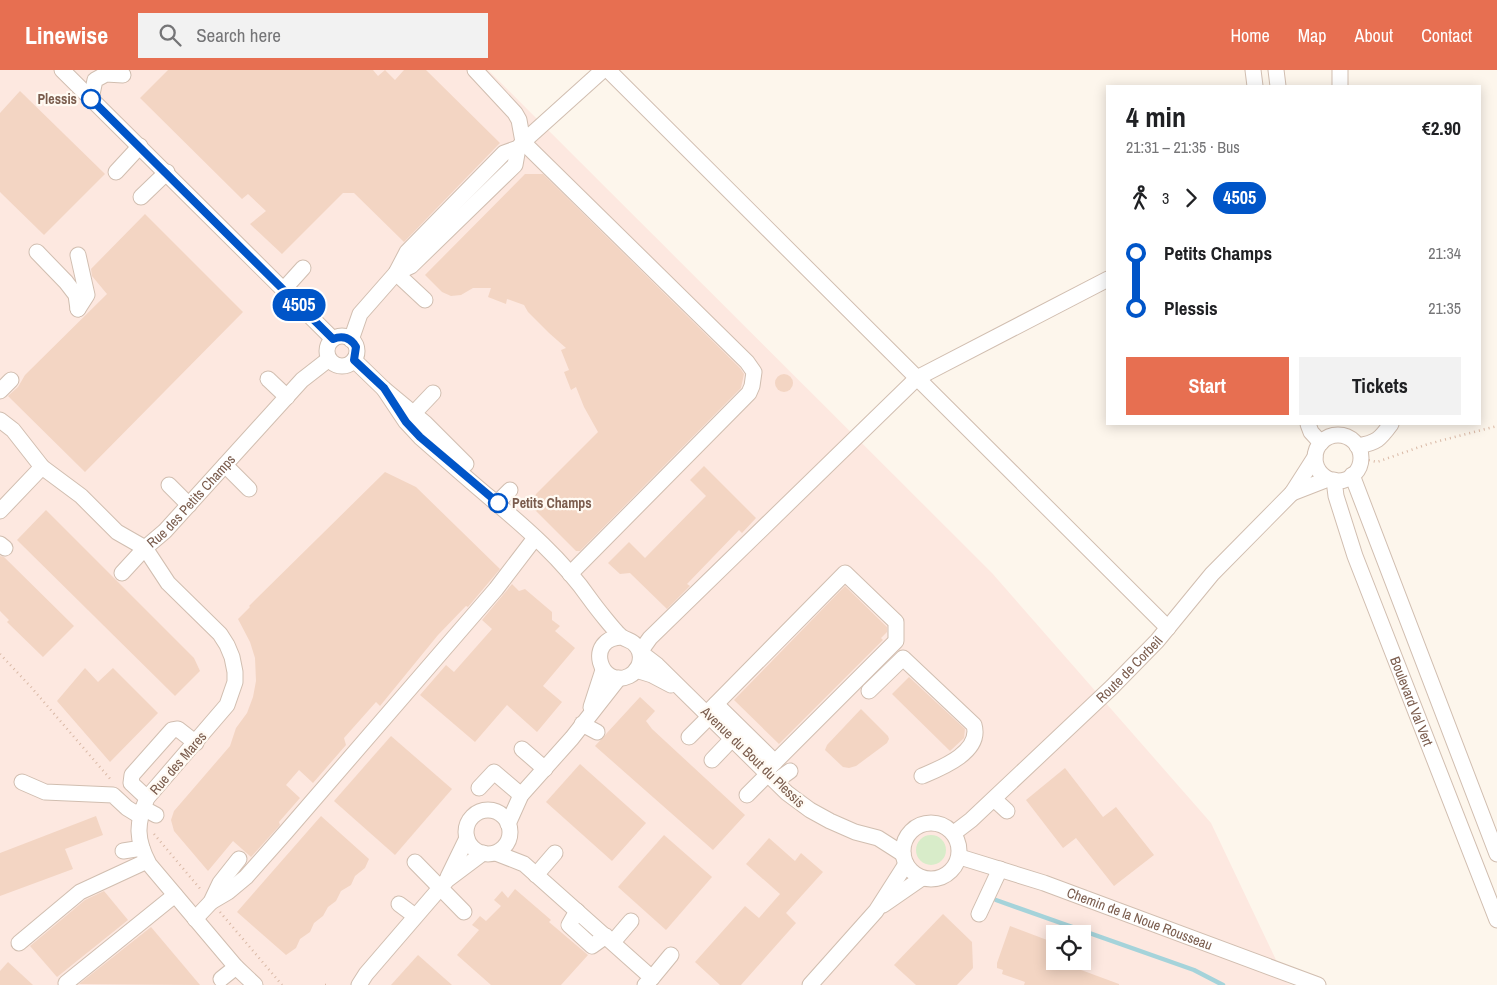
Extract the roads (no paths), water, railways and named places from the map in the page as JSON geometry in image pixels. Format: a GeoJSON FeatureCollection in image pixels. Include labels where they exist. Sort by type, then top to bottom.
{"type":"FeatureCollection","features":[{"type":"Feature","properties":{"kind":"street"},"geometry":{"type":"LineString","coordinates":[[62,70],[333,339]]}},
{"type":"Feature","properties":{"kind":"street"},"geometry":{"type":"LineString","coordinates":[[351,340],[360,314],[396,273],[412,266],[515,165],[520,145],[519,120],[515,113],[475,70]]}},
{"type":"Feature","properties":{"kind":"street"},"geometry":{"type":"LineString","coordinates":[[520,145],[603,70]]}},
{"type":"Feature","properties":{"kind":"street"},"geometry":{"type":"LineString","coordinates":[[608,70],[1168,628]]}},
{"type":"Feature","properties":{"kind":"street"},"geometry":{"type":"LineString","coordinates":[[1253,70],[1255,85]]}},
{"type":"Feature","properties":{"kind":"street"},"geometry":{"type":"LineString","coordinates":[[1276,70],[1278,85]]}},
{"type":"Feature","properties":{"kind":"street"},"geometry":{"type":"LineString","coordinates":[[1340,70],[1340,85]]}},
{"type":"Feature","properties":{"kind":"street"},"geometry":{"type":"LineString","coordinates":[[91,99],[95,80],[106,74],[123,75]]}},
{"type":"Feature","properties":{"kind":"street"},"geometry":{"type":"LineString","coordinates":[[520,145],[747,362],[754,372],[749,393],[570,574]]}},
{"type":"Feature","properties":{"kind":"street"},"geometry":{"type":"LineString","coordinates":[[116,172],[140,146]]}},
{"type":"Feature","properties":{"kind":"street"},"geometry":{"type":"LineString","coordinates":[[141,197],[166,172]]}},
{"type":"Feature","properties":{"kind":"street"},"geometry":{"type":"LineString","coordinates":[[37,252],[76,295],[78,309],[87,295],[78,255]]}},
{"type":"Feature","properties":{"kind":"street"},"geometry":{"type":"LineString","coordinates":[[284,289],[303,268]]}},
{"type":"Feature","properties":{"kind":"street"},"geometry":{"type":"LineString","coordinates":[[396,273],[426,300]]}},
{"type":"Feature","properties":{"kind":"street"},"geometry":{"type":"LineString","coordinates":[[640,652],[650,638],[917,378],[1106,280]]}},
{"type":"Feature","properties":{"kind":"street"},"geometry":{"type":"LineString","coordinates":[[342,337],[351,340],[356,347],[354,360],[342,366],[333,363],[329,359],[328,347],[333,339],[342,337]]}},
{"type":"Feature","properties":{"kind":"street","name":"Rue des Petits Champs"},"geometry":{"type":"LineString","coordinates":[[0,420],[13,430],[42,467],[81,496],[117,532],[145,548],[165,531],[302,380],[329,359]]}},
{"type":"Feature","properties":{"kind":"street"},"geometry":{"type":"LineString","coordinates":[[354,360],[384,388],[407,422],[420,437],[511,514],[581,585],[595,606],[622,637]]}},
{"type":"Feature","properties":{"kind":"street"},"geometry":{"type":"LineString","coordinates":[[268,379],[287,397]]}},
{"type":"Feature","properties":{"kind":"street"},"geometry":{"type":"LineString","coordinates":[[407,422],[433,392]]}},
{"type":"Feature","properties":{"kind":"street"},"geometry":{"type":"LineString","coordinates":[[407,422],[505,495],[511,514]]}},
{"type":"Feature","properties":{"kind":"street"},"geometry":{"type":"LineString","coordinates":[[1308,425],[1311,432],[1321,443]]}},
{"type":"Feature","properties":{"kind":"street"},"geometry":{"type":"LineString","coordinates":[[1359,453],[1382,437],[1391,425]]}},
{"type":"Feature","properties":{"kind":"street"},"geometry":{"type":"LineString","coordinates":[[1335,429],[1352,440],[1359,453],[1359,465],[1352,475],[1344,480],[1331,479],[1319,471],[1315,457],[1316,449],[1335,429]]}},
{"type":"Feature","properties":{"kind":"street","name":"Route de Corbeil"},"geometry":{"type":"LineString","coordinates":[[954,833],[971,820],[1112,687],[1168,628],[1212,574],[1292,493],[1315,457]]}},
{"type":"Feature","properties":{"kind":"street"},"geometry":{"type":"LineString","coordinates":[[225,465],[249,489]]}},
{"type":"Feature","properties":{"kind":"street"},"geometry":{"type":"LineString","coordinates":[[0,511],[42,467]]}},
{"type":"Feature","properties":{"kind":"street","name":"Boulevard Val Vert"},"geometry":{"type":"LineString","coordinates":[[1352,475],[1497,854]]}},
{"type":"Feature","properties":{"kind":"street","name":"Route de Corbeil"},"geometry":{"type":"LineString","coordinates":[[1292,493],[1331,479]]}},
{"type":"Feature","properties":{"kind":"street","name":"Boulevard Val Vert"},"geometry":{"type":"LineString","coordinates":[[1331,479],[1355,556],[1497,920]]}},
{"type":"Feature","properties":{"kind":"street"},"geometry":{"type":"LineString","coordinates":[[169,486],[189,505]]}},
{"type":"Feature","properties":{"kind":"street"},"geometry":{"type":"LineString","coordinates":[[195,919],[212,902],[246,877],[496,589],[535,538]]}},
{"type":"Feature","properties":{"kind":"street"},"geometry":{"type":"LineString","coordinates":[[122,573],[145,548]]}},
{"type":"Feature","properties":{"kind":"street","name":"Rue des Mares"},"geometry":{"type":"LineString","coordinates":[[145,548],[168,583],[220,634],[232,657],[235,682],[222,719],[198,735],[147,809]]}},
{"type":"Feature","properties":{"kind":"street"},"geometry":{"type":"LineString","coordinates":[[689,738],[711,711],[845,572],[896,622],[896,640],[747,795]]}},
{"type":"Feature","properties":{"kind":"street"},"geometry":{"type":"LineString","coordinates":[[595,606],[607,642]]}},
{"type":"Feature","properties":{"kind":"street"},"geometry":{"type":"LineString","coordinates":[[616,637],[622,637],[633,642],[640,652],[641,658],[636,670],[626,677],[620,678],[613,677],[603,670],[599,658],[602,646],[616,637]]}},
{"type":"Feature","properties":{"kind":"street","name":"Avenue du Bout du Plessis"},"geometry":{"type":"LineString","coordinates":[[640,652],[657,664],[687,694]]}},
{"type":"Feature","properties":{"kind":"street"},"geometry":{"type":"LineString","coordinates":[[869,691],[903,658],[974,725],[972,736],[942,767],[922,776]]}},
{"type":"Feature","properties":{"kind":"street"},"geometry":{"type":"LineString","coordinates":[[585,720],[603,670]]}},
{"type":"Feature","properties":{"kind":"street","name":"Avenue du Bout du Plessis"},"geometry":{"type":"LineString","coordinates":[[636,670],[652,675],[687,694],[711,711],[733,738],[771,772],[787,793],[810,810],[855,832],[878,838],[909,833]]}},
{"type":"Feature","properties":{"kind":"street"},"geometry":{"type":"LineString","coordinates":[[492,811],[521,795],[545,769],[620,678]]}},
{"type":"Feature","properties":{"kind":"street"},"geometry":{"type":"LineString","coordinates":[[711,711],[771,772],[790,771]]}},
{"type":"Feature","properties":{"kind":"street"},"geometry":{"type":"LineString","coordinates":[[585,720],[598,732]]}},
{"type":"Feature","properties":{"kind":"street"},"geometry":{"type":"LineString","coordinates":[[147,809],[131,783],[132,775],[172,730],[178,729],[198,735]]}},
{"type":"Feature","properties":{"kind":"street"},"geometry":{"type":"LineString","coordinates":[[712,760],[733,738]]}},
{"type":"Feature","properties":{"kind":"street"},"geometry":{"type":"LineString","coordinates":[[522,749],[545,769]]}},
{"type":"Feature","properties":{"kind":"street"},"geometry":{"type":"LineString","coordinates":[[479,788],[494,772],[521,795]]}},
{"type":"Feature","properties":{"kind":"street"},"geometry":{"type":"LineString","coordinates":[[22,782],[45,792],[113,795],[127,808],[147,809]]}},
{"type":"Feature","properties":{"kind":"street"},"geometry":{"type":"LineString","coordinates":[[443,884],[490,853],[504,847],[521,795]]}},
{"type":"Feature","properties":{"kind":"street"},"geometry":{"type":"LineString","coordinates":[[994,798],[1007,811]]}},
{"type":"Feature","properties":{"kind":"street"},"geometry":{"type":"LineString","coordinates":[[147,809],[138,830],[145,854],[174,895],[247,978]]}},
{"type":"Feature","properties":{"kind":"street"},"geometry":{"type":"LineString","coordinates":[[524,864],[490,853],[476,851],[470,845],[466,829],[469,821],[475,814],[483,811],[499,813],[524,864],[609,939],[648,981],[671,955]]}},
{"type":"Feature","properties":{"kind":"street"},"geometry":{"type":"LineString","coordinates":[[810,985],[876,910],[904,859],[904,842],[909,833],[917,826],[932,822],[946,826],[954,833],[958,840],[960,857],[956,866],[941,878],[931,880],[922,878],[912,872],[904,859]]}},
{"type":"Feature","properties":{"kind":"street"},"geometry":{"type":"LineString","coordinates":[[351,985],[363,979],[443,884],[467,838]]}},
{"type":"Feature","properties":{"kind":"street","name":"Avenue du Bout du Plessis"},"geometry":{"type":"LineString","coordinates":[[878,838],[904,859]]}},
{"type":"Feature","properties":{"kind":"street"},"geometry":{"type":"LineString","coordinates":[[123,851],[145,854]]}},
{"type":"Feature","properties":{"kind":"street"},"geometry":{"type":"LineString","coordinates":[[536,876],[555,853]]}},
{"type":"Feature","properties":{"kind":"street"},"geometry":{"type":"LineString","coordinates":[[18,943],[80,892],[145,854]]}},
{"type":"Feature","properties":{"kind":"street","name":"Chemin de la Noue Rousseau"},"geometry":{"type":"LineString","coordinates":[[960,857],[998,874],[1046,876],[1318,985]]}},
{"type":"Feature","properties":{"kind":"street"},"geometry":{"type":"LineString","coordinates":[[212,902],[220,883],[239,859]]}},
{"type":"Feature","properties":{"kind":"street"},"geometry":{"type":"LineString","coordinates":[[415,862],[443,884],[464,912]]}},
{"type":"Feature","properties":{"kind":"street"},"geometry":{"type":"LineString","coordinates":[[979,914],[998,874]]}},
{"type":"Feature","properties":{"kind":"street"},"geometry":{"type":"LineString","coordinates":[[876,910],[922,878]]}},
{"type":"Feature","properties":{"kind":"street"},"geometry":{"type":"LineString","coordinates":[[66,983],[174,895]]}},
{"type":"Feature","properties":{"kind":"street"},"geometry":{"type":"LineString","coordinates":[[399,904],[415,916]]}},
{"type":"Feature","properties":{"kind":"street"},"geometry":{"type":"LineString","coordinates":[[609,939],[631,921]]}},
{"type":"Feature","properties":{"kind":"street"},"geometry":{"type":"LineString","coordinates":[[221,979],[247,978]]}},
{"type":"Feature","properties":{"kind":"waterway"},"geometry":{"type":"LineString","coordinates":[[996,900],[1194,970],[1223,985]]}},
{"type":"Feature","properties":{"kind":"place","name":"Plessis"},"geometry":{"type":"Point","coordinates":[91,99]}},
{"type":"Feature","properties":{"kind":"place","name":"Petits Champs"},"geometry":{"type":"Point","coordinates":[498,503]}}]}
